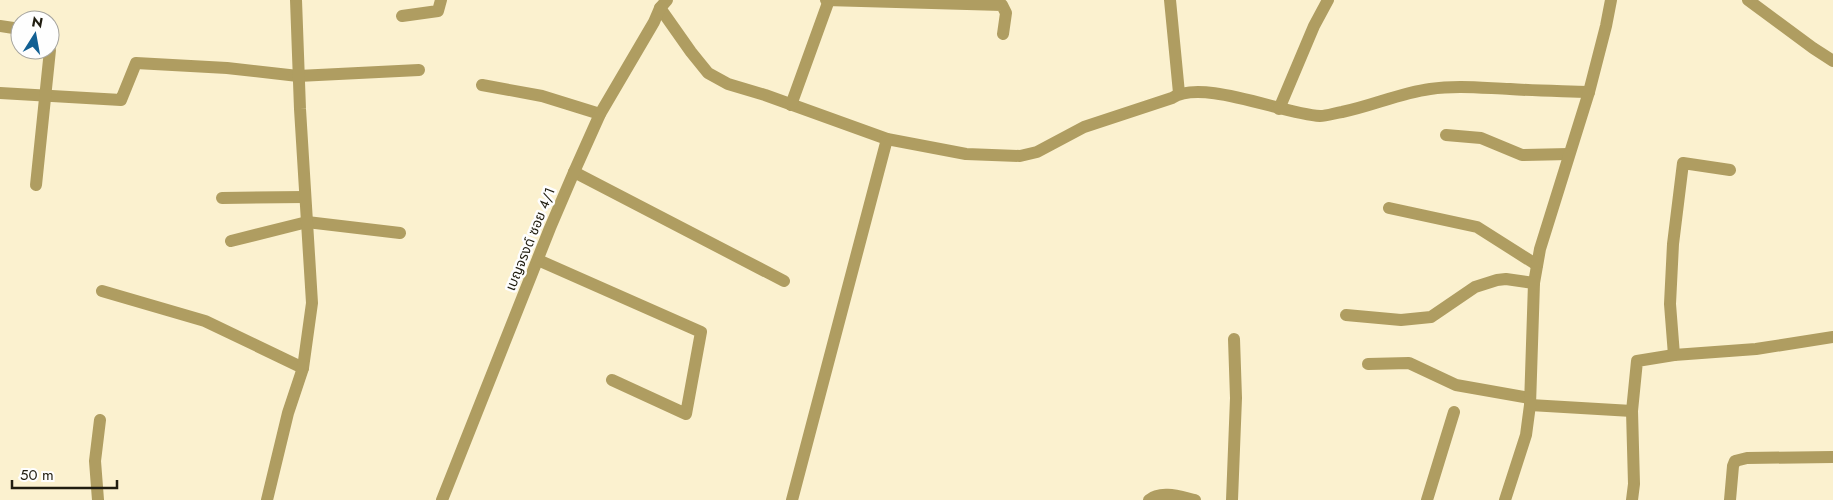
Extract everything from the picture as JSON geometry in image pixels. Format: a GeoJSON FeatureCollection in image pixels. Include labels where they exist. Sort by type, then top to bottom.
{"type":"FeatureCollection","features":[{"type":"Feature","properties":{"kind":"street"},"geometry":{"type":"LineString","coordinates":[[267,500],[288,413],[303,368],[312,303],[298,76],[296,0]]}},
{"type":"Feature","properties":{"kind":"street"},"geometry":{"type":"LineString","coordinates":[[402,16],[438,11],[441,0]]}},
{"type":"Feature","properties":{"kind":"street"},"geometry":{"type":"LineString","coordinates":[[792,105],[828,0],[1002,5],[1006,13],[1003,34]]}},
{"type":"Feature","properties":{"kind":"street"},"geometry":{"type":"LineString","coordinates":[[1170,0],[1179,93]]}},
{"type":"Feature","properties":{"kind":"street"},"geometry":{"type":"LineString","coordinates":[[1279,109],[1314,26],[1328,0]]}},
{"type":"Feature","properties":{"kind":"street"},"geometry":{"type":"LineString","coordinates":[[1505,500],[1526,435],[1530,402],[1534,283],[1540,249],[1589,92],[1611,0]]}},
{"type":"Feature","properties":{"kind":"street"},"geometry":{"type":"LineString","coordinates":[[1748,0],[1833,61]]}},
{"type":"Feature","properties":{"kind":"street"},"geometry":{"type":"LineString","coordinates":[[663,4],[691,52],[708,73],[728,84],[887,139],[966,154],[1020,156],[1037,152],[1084,127],[1172,98],[1179,93],[1211,92],[1232,95],[1279,109],[1321,116],[1429,89],[1464,86],[1589,92]]}},
{"type":"Feature","properties":{"kind":"street","name":"เบญจรงด์ ซอย 4/1"},"geometry":{"type":"LineString","coordinates":[[442,500],[574,172],[600,114],[663,4]]}},
{"type":"Feature","properties":{"kind":"street"},"geometry":{"type":"LineString","coordinates":[[36,185],[49,60]]}},
{"type":"Feature","properties":{"kind":"street"},"geometry":{"type":"LineString","coordinates":[[0,93],[121,100],[136,63],[227,68],[298,76],[419,70]]}},
{"type":"Feature","properties":{"kind":"street"},"geometry":{"type":"LineString","coordinates":[[482,85],[542,96],[600,114]]}},
{"type":"Feature","properties":{"kind":"street"},"geometry":{"type":"LineString","coordinates":[[1446,135],[1481,138],[1522,155],[1569,154]]}},
{"type":"Feature","properties":{"kind":"street"},"geometry":{"type":"LineString","coordinates":[[792,500],[887,139]]}},
{"type":"Feature","properties":{"kind":"street"},"geometry":{"type":"LineString","coordinates":[[1674,355],[1670,304],[1673,244],[1683,162],[1730,170]]}},
{"type":"Feature","properties":{"kind":"street"},"geometry":{"type":"LineString","coordinates":[[574,172],[784,281]]}},
{"type":"Feature","properties":{"kind":"street"},"geometry":{"type":"LineString","coordinates":[[222,198],[305,197]]}},
{"type":"Feature","properties":{"kind":"street"},"geometry":{"type":"LineString","coordinates":[[1389,208],[1477,227],[1537,265]]}},
{"type":"Feature","properties":{"kind":"street"},"geometry":{"type":"LineString","coordinates":[[231,241],[307,222],[400,233]]}},
{"type":"Feature","properties":{"kind":"street"},"geometry":{"type":"LineString","coordinates":[[538,260],[700,332],[686,414],[612,380]]}},
{"type":"Feature","properties":{"kind":"street"},"geometry":{"type":"LineString","coordinates":[[1346,315],[1401,320],[1431,317],[1475,287],[1490,282],[1506,279],[1534,283]]}},
{"type":"Feature","properties":{"kind":"street"},"geometry":{"type":"LineString","coordinates":[[102,291],[205,321],[303,368]]}},
{"type":"Feature","properties":{"kind":"street"},"geometry":{"type":"LineString","coordinates":[[1632,500],[1634,484],[1632,411],[1637,361],[1674,355],[1756,349],[1833,337]]}},
{"type":"Feature","properties":{"kind":"street"},"geometry":{"type":"LineString","coordinates":[[1232,500],[1236,398],[1234,339]]}},
{"type":"Feature","properties":{"kind":"street"},"geometry":{"type":"LineString","coordinates":[[1368,364],[1410,363],[1456,385],[1530,402],[1632,411]]}},
{"type":"Feature","properties":{"kind":"street"},"geometry":{"type":"LineString","coordinates":[[1427,500],[1454,412]]}},
{"type":"Feature","properties":{"kind":"street"},"geometry":{"type":"LineString","coordinates":[[98,500],[96,461],[100,420]]}},
{"type":"Feature","properties":{"kind":"street"},"geometry":{"type":"LineString","coordinates":[[1730,500],[1735,461],[1740,459],[1833,457]]}},
{"type":"Feature","properties":{"kind":"street"},"geometry":{"type":"LineString","coordinates":[[1149,500],[1154,496],[1165,494],[1195,500]]}}]}
